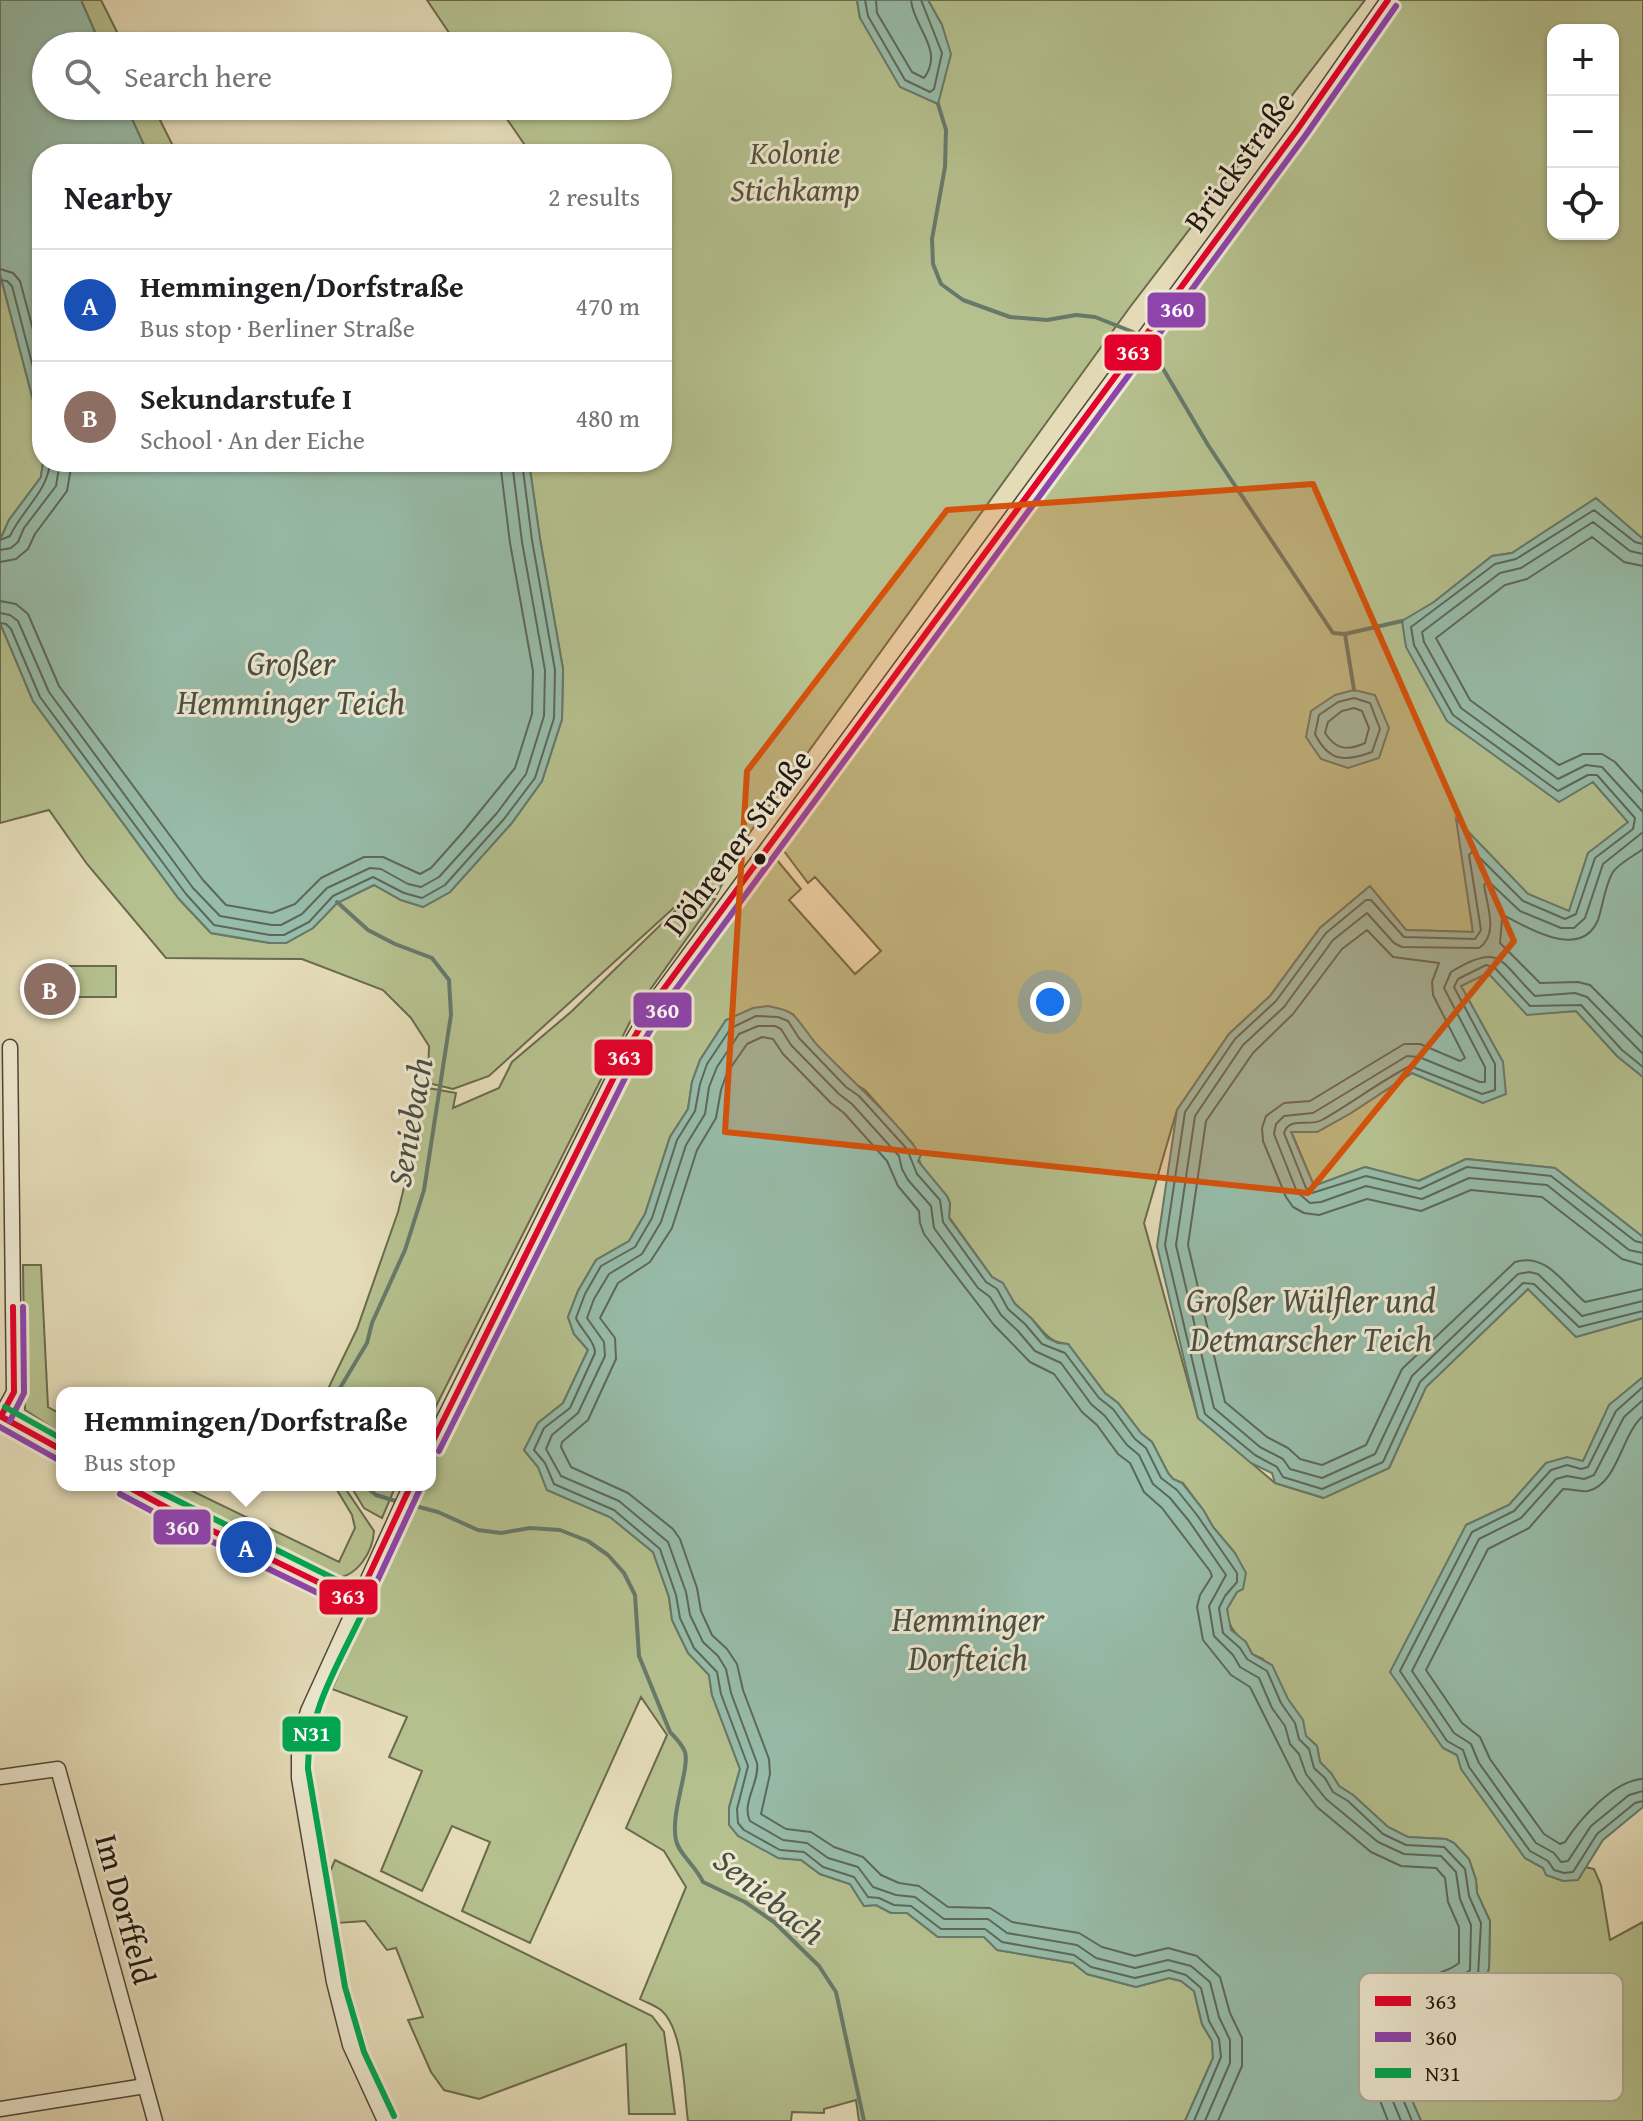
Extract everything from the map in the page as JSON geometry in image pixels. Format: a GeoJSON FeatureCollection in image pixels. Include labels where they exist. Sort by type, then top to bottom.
{"type":"FeatureCollection","features":[{"type":"Feature","properties":{"kind":"street","name":"Brückstraße"},"geometry":{"type":"LineString","coordinates":[[1132,354],[1305,120],[1388,0]]}},
{"type":"Feature","properties":{"kind":"street","name":"Döhrener Straße"},"geometry":{"type":"LineString","coordinates":[[436,1435],[632,1041],[674,973],[1132,354]]}},
{"type":"Feature","properties":{"kind":"street"},"geometry":{"type":"LineString","coordinates":[[10,1047],[14,1392],[0,1416],[56,1447]]}},
{"type":"Feature","properties":{"kind":"street"},"geometry":{"type":"LineString","coordinates":[[136,1491],[357,1601]]}},
{"type":"Feature","properties":{"kind":"street"},"geometry":{"type":"LineString","coordinates":[[385,2121],[358,2067],[341,2019],[298,1761],[301,1733],[308,1711],[408,1491]]}},
{"type":"Feature","properties":{"kind":"street","name":"Im Dorffeld"},"geometry":{"type":"LineString","coordinates":[[0,1777],[58,1769],[155,2121]]}},
{"type":"Feature","properties":{"kind":"street"},"geometry":{"type":"LineString","coordinates":[[0,2109],[145,2086]]}},
{"type":"Feature","properties":{"kind":"highlighted area"},"geometry":{"type":"Polygon","coordinates":[[[1313,484],[1514,941],[1308,1193],[725,1132],[747,771],[947,510],[1313,484]]]}},
{"type":"Feature","properties":{"kind":"green space"},"geometry":{"type":"Polygon","coordinates":[[[81,0],[101,0],[117,32],[95,32],[81,0]]]}},
{"type":"Feature","properties":{"kind":"green space","name":"Kolonie Stichkamp"},"geometry":{"type":"Polygon","coordinates":[[[427,0],[857,0],[860,18],[942,25],[928,0],[1365,0],[1130,307],[746,838],[717,894],[689,894],[489,1076],[453,1089],[428,1083],[429,1046],[411,1018],[383,990],[302,959],[166,958],[87,864],[49,810],[0,823],[0,623],[33,701],[179,899],[211,933],[286,943],[313,928],[337,903],[374,885],[401,900],[423,907],[450,892],[511,824],[542,781],[562,719],[563,669],[530,472],[672,472],[672,144],[524,144],[508,120],[672,120],[672,32],[449,32],[427,0]]]}},
{"type":"Feature","properties":{"kind":"green space"},"geometry":{"type":"Polygon","coordinates":[[[1393,0],[1643,0],[1643,539],[1595,499],[1512,553],[1492,556],[1434,602],[1402,622],[1593,782],[1629,823],[1588,853],[1569,912],[1528,894],[1457,820],[1473,932],[1406,930],[1369,887],[1320,928],[1270,996],[1229,1034],[1177,1110],[1144,1223],[1198,1418],[1275,1483],[1323,1498],[1389,1468],[1426,1387],[1528,1289],[1576,1337],[1643,1318],[1643,1377],[1609,1406],[1583,1462],[1546,1463],[1509,1505],[1466,1525],[1443,1748],[1457,1755],[1525,1858],[1543,1868],[1578,1879],[1585,1867],[1594,1869],[1601,1885],[1610,1940],[1643,1922],[1643,2121],[1421,2121],[1412,2101],[1623,2101],[1623,1973],[1488,1973],[1490,1921],[1477,1893],[1469,1859],[1446,1839],[1407,1837],[1388,1827],[1339,1786],[1320,1762],[1317,1746],[1306,1736],[1263,1659],[1252,1654],[1230,1625],[1227,1609],[1243,1588],[1235,1553],[1183,1483],[1168,1473],[1152,1442],[1118,1403],[1105,1393],[1068,1344],[1056,1342],[1047,1336],[992,1277],[949,1217],[947,1196],[923,1170],[913,1144],[865,1090],[852,1082],[805,1033],[793,1014],[726,1020],[700,1060],[692,1082],[688,1109],[670,1137],[645,1214],[629,1241],[596,1260],[578,1291],[568,1317],[574,1334],[588,1350],[563,1403],[538,1423],[524,1450],[538,1467],[547,1490],[610,1517],[653,1552],[669,1597],[672,1620],[688,1653],[709,1675],[712,1695],[740,1769],[729,1808],[778,1858],[801,1860],[820,1874],[850,1884],[864,1906],[876,1905],[891,1913],[907,1913],[938,1937],[984,1937],[998,1950],[1073,1963],[1087,1974],[1136,1987],[1169,1978],[1181,1981],[1194,1991],[1202,2024],[1212,2041],[1213,2058],[1185,2121],[859,2121],[856,2100],[824,2109],[824,2113],[792,2112],[791,2121],[688,2121],[682,2063],[675,2033],[662,2011],[640,1999],[686,1887],[664,1851],[626,1828],[667,1735],[641,1697],[530,1943],[462,1911],[490,1842],[452,1826],[422,1891],[381,1871],[422,1771],[389,1757],[407,1717],[332,1689],[418,1491],[436,1491],[436,1452],[641,1044],[666,1000],[772,854],[801,889],[789,900],[855,974],[881,951],[815,877],[808,883],[781,847],[1224,249],[1222,246],[1366,46],[1393,0]]]}},
{"type":"Feature","properties":{"kind":"green space"},"geometry":{"type":"Polygon","coordinates":[[[132,120],[160,120],[172,144],[143,144],[132,120]]]}},
{"type":"Feature","properties":{"kind":"green space"},"geometry":{"type":"Polygon","coordinates":[[[0,274],[32,396],[32,472],[42,472],[9,520],[0,540],[0,274]]]}},
{"type":"Feature","properties":{"kind":"green space"},"geometry":{"type":"Polygon","coordinates":[[[697,898],[715,899],[637,1008],[436,1406],[436,1387],[329,1387],[357,1329],[398,1212],[428,1088],[456,1093],[453,1108],[499,1088],[512,1062],[572,1011],[681,905],[697,898]]]}},
{"type":"Feature","properties":{"kind":"green space"},"geometry":{"type":"Polygon","coordinates":[[[69,966],[116,966],[116,997],[69,997],[69,966]]]}},
{"type":"Feature","properties":{"kind":"green space"},"geometry":{"type":"Polygon","coordinates":[[[1488,972],[1527,1014],[1576,1011],[1617,1056],[1643,1077],[1643,1237],[1555,1168],[1466,1159],[1418,1181],[1365,1167],[1314,1186],[1291,1131],[1317,1132],[1412,1073],[1483,1103],[1503,1062],[1461,986],[1488,972]]]}},
{"type":"Feature","properties":{"kind":"green space"},"geometry":{"type":"Polygon","coordinates":[[[23,1265],[41,1265],[48,1407],[56,1412],[56,1430],[25,1410],[23,1265]]]}},
{"type":"Feature","properties":{"kind":"green space"},"geometry":{"type":"Polygon","coordinates":[[[160,1491],[192,1491],[339,1562],[355,1528],[352,1515],[338,1491],[347,1491],[374,1531],[371,1547],[362,1562],[350,1573],[335,1578],[255,1540],[256,1537],[247,1533],[245,1536],[160,1491]]]}},
{"type":"Feature","properties":{"kind":"green space"},"geometry":{"type":"Polygon","coordinates":[[[354,1491],[393,1491],[382,1518],[364,1508],[354,1491]]]}},
{"type":"Feature","properties":{"kind":"green space"},"geometry":{"type":"Polygon","coordinates":[[[335,1860],[652,2016],[664,2032],[675,2114],[629,2114],[626,2044],[479,2099],[444,2090],[431,2072],[408,2020],[423,2017],[396,1948],[387,1950],[365,1921],[337,1923],[329,1874],[335,1860]]]}},
{"type":"Feature","properties":{"kind":"water"},"geometry":{"type":"Polygon","coordinates":[[[0,0],[81,0],[95,32],[32,32],[32,120],[132,120],[143,144],[32,144],[32,396],[0,274],[0,0]]]}},
{"type":"Feature","properties":{"kind":"water"},"geometry":{"type":"Polygon","coordinates":[[[857,0],[928,0],[942,25],[951,54],[938,104],[900,87],[860,18],[857,0]]]}},
{"type":"Feature","properties":{"kind":"water","name":"Großer Hemminger Teich"},"geometry":{"type":"Polygon","coordinates":[[[42,472],[530,472],[563,669],[562,719],[542,781],[511,824],[450,892],[423,907],[401,900],[374,885],[337,903],[313,928],[286,943],[211,933],[179,899],[33,701],[0,623],[0,540],[9,520],[42,472]]]}},
{"type":"Feature","properties":{"kind":"water","name":"Großer Wülfler und Detmarscher Teich"},"geometry":{"type":"Polygon","coordinates":[[[1596,498],[1643,539],[1643,1077],[1617,1056],[1576,1011],[1527,1015],[1488,973],[1461,986],[1503,1062],[1506,1094],[1483,1103],[1412,1073],[1317,1132],[1291,1132],[1314,1186],[1365,1167],[1419,1181],[1466,1159],[1555,1168],[1643,1237],[1643,1318],[1576,1337],[1528,1289],[1426,1387],[1389,1468],[1324,1498],[1275,1483],[1272,1473],[1251,1463],[1198,1418],[1157,1246],[1177,1110],[1229,1034],[1270,996],[1320,928],[1370,886],[1406,930],[1473,932],[1456,819],[1528,894],[1569,911],[1588,853],[1628,822],[1593,782],[1559,802],[1447,721],[1406,647],[1402,621],[1434,602],[1492,556],[1512,553],[1596,498]]]}},
{"type":"Feature","properties":{"kind":"water"},"geometry":{"type":"Polygon","coordinates":[[[1354,690],[1375,695],[1389,728],[1379,758],[1348,768],[1321,759],[1306,737],[1311,711],[1335,695],[1354,690]]]}},
{"type":"Feature","properties":{"kind":"water","name":"Hemminger Dorfteich"},"geometry":{"type":"Polygon","coordinates":[[[768,1006],[787,1011],[795,1017],[819,1047],[885,1113],[921,1155],[918,1161],[947,1196],[949,1218],[992,1277],[1003,1283],[1015,1304],[1047,1338],[1068,1344],[1105,1393],[1118,1403],[1152,1442],[1168,1473],[1182,1483],[1204,1511],[1246,1573],[1243,1589],[1237,1592],[1227,1609],[1231,1630],[1246,1642],[1252,1654],[1272,1665],[1288,1699],[1303,1720],[1306,1736],[1317,1746],[1320,1762],[1339,1786],[1388,1827],[1408,1837],[1446,1839],[1469,1859],[1477,1893],[1490,1921],[1488,1973],[1359,1973],[1359,2101],[1412,2101],[1421,2121],[1185,2121],[1213,2058],[1212,2041],[1202,2024],[1194,1991],[1181,1981],[1169,1978],[1136,1987],[1087,1974],[1073,1963],[997,1950],[984,1937],[938,1937],[907,1913],[891,1913],[876,1905],[864,1906],[850,1884],[820,1874],[801,1860],[778,1858],[738,1836],[729,1825],[729,1808],[740,1769],[712,1695],[709,1675],[688,1653],[672,1620],[669,1597],[653,1552],[610,1517],[547,1490],[538,1467],[524,1450],[538,1423],[563,1403],[588,1350],[574,1334],[568,1317],[578,1291],[596,1260],[629,1241],[645,1214],[670,1137],[688,1109],[692,1082],[700,1060],[726,1020],[753,1008],[768,1006]]]}},
{"type":"Feature","properties":{"kind":"water"},"geometry":{"type":"Polygon","coordinates":[[[1643,1377],[1643,1807],[1603,1840],[1578,1880],[1563,1881],[1546,1875],[1543,1868],[1525,1858],[1461,1769],[1457,1755],[1443,1748],[1390,1672],[1466,1525],[1509,1505],[1546,1463],[1567,1457],[1583,1461],[1609,1405],[1643,1377]]]}},
{"type":"Feature","properties":{"kind":"waterway"},"geometry":{"type":"LineString","coordinates":[[938,104],[946,130],[945,167],[932,239],[933,264],[941,284],[963,300],[1010,317],[1047,320],[1076,315],[1095,317],[1133,332],[1152,350],[1208,445],[1333,633],[1345,634],[1402,621]]}},
{"type":"Feature","properties":{"kind":"waterway"},"geometry":{"type":"LineString","coordinates":[[1345,634],[1354,690]]}},
{"type":"Feature","properties":{"kind":"waterway","name":"Seniebach"},"geometry":{"type":"LineString","coordinates":[[337,902],[368,930],[432,958],[449,980],[451,1015],[424,1190],[405,1250],[372,1323],[367,1343],[341,1387]]}},
{"type":"Feature","properties":{"kind":"waterway","name":"Seniebach"},"geometry":{"type":"LineString","coordinates":[[371,1491],[399,1502]]}},
{"type":"Feature","properties":{"kind":"waterway","name":"Seniebach"},"geometry":{"type":"LineString","coordinates":[[408,1504],[438,1512],[478,1530],[501,1533],[530,1528],[560,1530],[588,1541],[608,1555],[624,1573],[635,1595],[639,1656],[670,1732],[685,1752],[675,1829],[677,1845],[703,1882],[745,1902],[774,1922],[819,1966],[836,1992],[864,2121]]}},
{"type":"Feature","properties":{"kind":"transit line","name":"363"},"geometry":{"type":"LineString","coordinates":[[436,1435],[632,1041],[660,994],[1297,130],[1388,0]]}},
{"type":"Feature","properties":{"kind":"transit line","name":"360"},"geometry":{"type":"LineString","coordinates":[[439,1451],[641,1046],[668,1000],[1305,136],[1396,6]]}},
{"type":"Feature","properties":{"kind":"transit line","name":"363"},"geometry":{"type":"LineString","coordinates":[[1,1416],[14,1392],[13,1307]]}},
{"type":"Feature","properties":{"kind":"transit line","name":"360"},"geometry":{"type":"LineString","coordinates":[[10,1421],[24,1393],[23,1307]]}},
{"type":"Feature","properties":{"kind":"transit line","name":"N31"},"geometry":{"type":"LineString","coordinates":[[5,1407],[56,1436]]}},
{"type":"Feature","properties":{"kind":"transit line","name":"363"},"geometry":{"type":"LineString","coordinates":[[0,1416],[56,1447]]}},
{"type":"Feature","properties":{"kind":"transit line","name":"360"},"geometry":{"type":"LineString","coordinates":[[0,1427],[56,1458]]}},
{"type":"Feature","properties":{"kind":"transit line","name":"363"},"geometry":{"type":"LineString","coordinates":[[136,1491],[357,1601]]}},
{"type":"Feature","properties":{"kind":"transit line","name":"N31"},"geometry":{"type":"LineString","coordinates":[[158,1491],[361,1592],[366,1598],[366,1605],[320,1705],[309,1747],[308,1769],[345,1987],[364,2052],[394,2116]]}},
{"type":"Feature","properties":{"kind":"transit line","name":"363"},"geometry":{"type":"LineString","coordinates":[[357,1601],[408,1491]]}},
{"type":"Feature","properties":{"kind":"transit line","name":"360"},"geometry":{"type":"LineString","coordinates":[[366,1605],[419,1491]]}},
{"type":"Feature","properties":{"kind":"transit line","name":"360"},"geometry":{"type":"LineString","coordinates":[[120,1494],[353,1610]]}},
{"type":"Feature","properties":{"kind":"place","name":"Sekundarstufe I"},"geometry":{"type":"Point","coordinates":[50,989]}},
{"type":"Feature","properties":{"kind":"place","name":"Hemmingen/Dorfstraße"},"geometry":{"type":"Point","coordinates":[246,1547]}}]}
